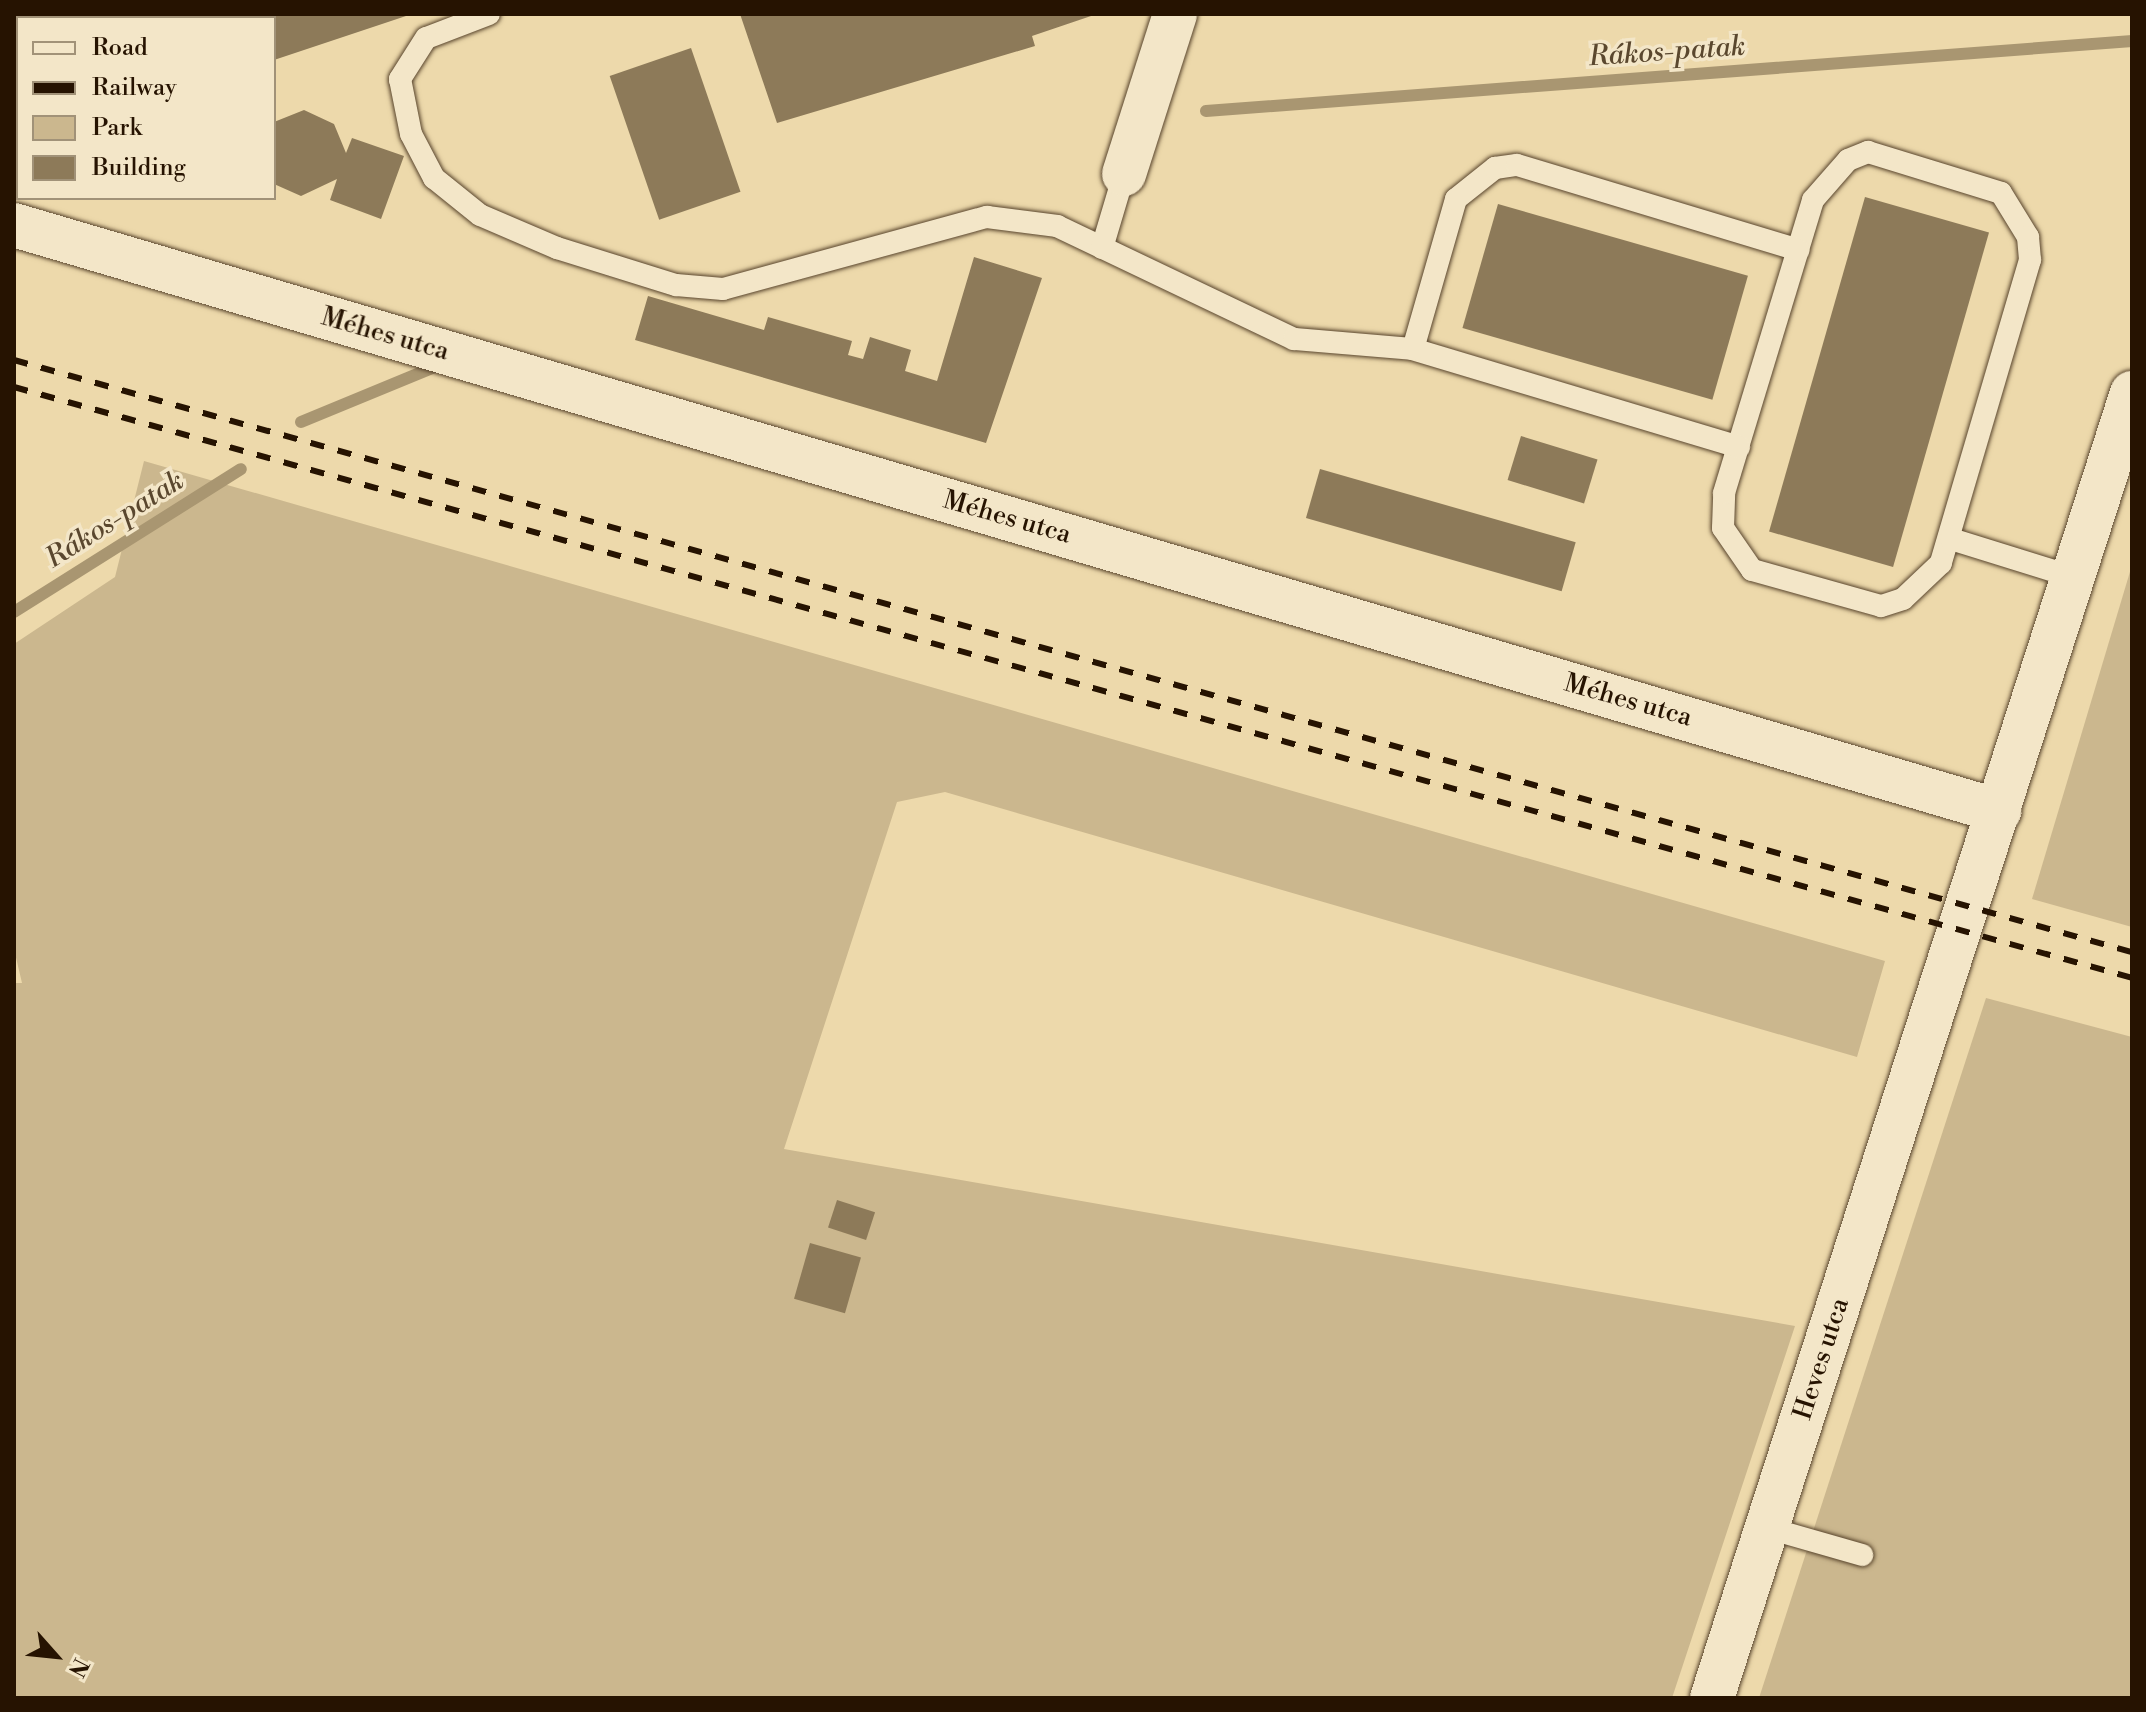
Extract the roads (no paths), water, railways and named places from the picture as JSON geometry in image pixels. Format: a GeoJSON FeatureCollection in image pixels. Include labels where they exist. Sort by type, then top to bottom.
{"type":"FeatureCollection","features":[{"type":"Feature","properties":{"kind":"street"},"geometry":{"type":"LineString","coordinates":[[1124,174],[1175,14]]}},
{"type":"Feature","properties":{"kind":"street","name":"Méhes utca"},"geometry":{"type":"LineString","coordinates":[[14,225],[1999,811]]}},
{"type":"Feature","properties":{"kind":"street"},"geometry":{"type":"LineString","coordinates":[[1999,811],[2132,393]]}},
{"type":"Feature","properties":{"kind":"street","name":"Heves utca"},"geometry":{"type":"LineString","coordinates":[[1712,1698],[1999,811]]}},
{"type":"Feature","properties":{"kind":"lane"},"geometry":{"type":"LineString","coordinates":[[489,14],[426,38],[400,79],[411,134],[434,178],[480,215],[557,248],[676,285],[723,289],[987,217],[1057,226],[1294,339],[1413,349],[1739,447]]}},
{"type":"Feature","properties":{"kind":"lane"},"geometry":{"type":"LineString","coordinates":[[1868,152],[1983,184],[2015,209],[2030,260],[1951,539],[1925,583],[1881,606],[1752,570],[1723,528],[1724,493],[1798,250],[1813,200],[1848,160],[1868,152]]}},
{"type":"Feature","properties":{"kind":"lane"},"geometry":{"type":"LineString","coordinates":[[1413,349],[1456,199],[1495,168],[1517,165],[1798,250]]}},
{"type":"Feature","properties":{"kind":"lane"},"geometry":{"type":"LineString","coordinates":[[1102,248],[1124,174]]}},
{"type":"Feature","properties":{"kind":"lane"},"geometry":{"type":"LineString","coordinates":[[1951,539],[2073,577]]}},
{"type":"Feature","properties":{"kind":"lane"},"geometry":{"type":"LineString","coordinates":[[1768,1528],[1862,1555]]}},
{"type":"Feature","properties":{"kind":"waterway","name":"Rákos-patak"},"geometry":{"type":"LineString","coordinates":[[1206,111],[2132,41]]}},
{"type":"Feature","properties":{"kind":"waterway","name":"Rákos-patak"},"geometry":{"type":"LineString","coordinates":[[301,422],[432,368]]}},
{"type":"Feature","properties":{"kind":"waterway","name":"Rákos-patak"},"geometry":{"type":"LineString","coordinates":[[14,612],[241,469]]}},
{"type":"Feature","properties":{"kind":"railway"},"geometry":{"type":"LineString","coordinates":[[14,360],[2132,952]]}},
{"type":"Feature","properties":{"kind":"railway"},"geometry":{"type":"LineString","coordinates":[[14,387],[2132,978]]}}]}
